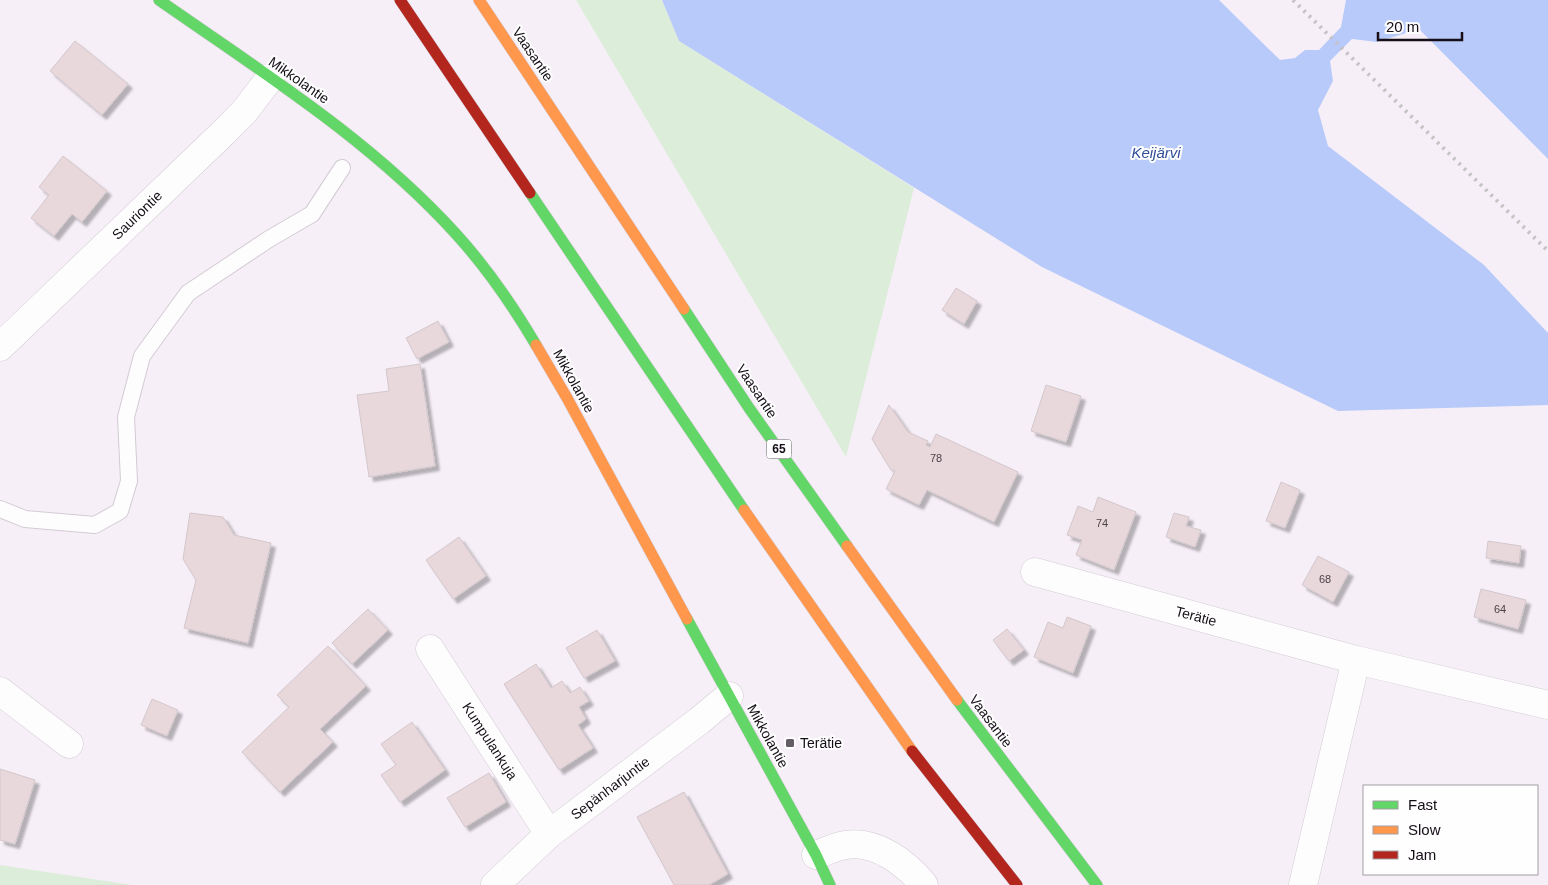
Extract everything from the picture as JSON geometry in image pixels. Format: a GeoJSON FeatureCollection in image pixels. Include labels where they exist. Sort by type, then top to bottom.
{"type":"FeatureCollection","features":[{"type":"Feature","properties":{"kind":"main road","name":"Mikkolantie"},"geometry":{"type":"LineString","coordinates":[[160,0],[320,113],[408,185],[452,230],[483,268],[544,356],[816,855],[830,885]]}},
{"type":"Feature","properties":{"kind":"main road"},"geometry":{"type":"LineString","coordinates":[[400,0],[703,452],[897,731],[1017,885]]}},
{"type":"Feature","properties":{"kind":"main road","name":"Vaasantie"},"geometry":{"type":"LineString","coordinates":[[479,0],[749,408],[949,689],[1097,885]]}},
{"type":"Feature","properties":{"kind":"street","name":"Sauriontie"},"geometry":{"type":"LineString","coordinates":[[0,347],[223,133],[244,112],[270,78]]}},
{"type":"Feature","properties":{"kind":"street","name":"Terätie"},"geometry":{"type":"LineString","coordinates":[[1035,572],[1356,660],[1548,705]]}},
{"type":"Feature","properties":{"kind":"street","name":"Kumpulankuja"},"geometry":{"type":"LineString","coordinates":[[430,649],[549,834]]}},
{"type":"Feature","properties":{"kind":"street"},"geometry":{"type":"LineString","coordinates":[[1303,885],[1356,660]]}},
{"type":"Feature","properties":{"kind":"street"},"geometry":{"type":"LineString","coordinates":[[0,691],[69,744]]}},
{"type":"Feature","properties":{"kind":"street","name":"Sepänharjuntie"},"geometry":{"type":"LineString","coordinates":[[495,885],[549,834],[699,721],[729,696]]}},
{"type":"Feature","properties":{"kind":"street"},"geometry":{"type":"LineString","coordinates":[[816,855],[846,844],[874,847],[914,873],[924,885]]}},
{"type":"Feature","properties":{"kind":"lane"},"geometry":{"type":"LineString","coordinates":[[0,509],[25,519],[96,525],[120,511],[129,481],[126,417],[142,356],[188,293],[312,214],[342,168]]}},
{"type":"Feature","properties":{"kind":"green space"},"geometry":{"type":"Polygon","coordinates":[[[576,0],[662,0],[679,41],[914,188],[846,457],[576,0]]]}},
{"type":"Feature","properties":{"kind":"green space"},"geometry":{"type":"Polygon","coordinates":[[[0,865],[132,885],[0,885],[0,865]]]}},
{"type":"Feature","properties":{"kind":"water","name":"Keijärvi"},"geometry":{"type":"Polygon","coordinates":[[[662,0],[1219,0],[1280,60],[1295,58],[1305,50],[1319,50],[1341,27],[1346,0],[1548,0],[1548,159],[1419,29],[1377,42],[1352,39],[1330,61],[1333,81],[1318,110],[1328,146],[1484,265],[1548,333],[1548,405],[1338,411],[1042,267],[679,41],[662,0]]]}},
{"type":"Feature","properties":{"kind":"building"},"geometry":{"type":"Polygon","coordinates":[[[75,41],[128,84],[102,115],[50,71],[75,41]]]}},
{"type":"Feature","properties":{"kind":"building"},"geometry":{"type":"Polygon","coordinates":[[[63,156],[107,191],[82,222],[72,214],[54,236],[31,218],[49,195],[39,187],[63,156]]]}},
{"type":"Feature","properties":{"kind":"building"},"geometry":{"type":"Polygon","coordinates":[[[956,288],[977,301],[964,324],[942,310],[956,288]]]}},
{"type":"Feature","properties":{"kind":"building"},"geometry":{"type":"Polygon","coordinates":[[[438,321],[449,342],[417,359],[406,338],[438,321]]]}},
{"type":"Feature","properties":{"kind":"building"},"geometry":{"type":"Polygon","coordinates":[[[420,364],[435,466],[369,477],[357,395],[389,391],[386,369],[420,364]]]}},
{"type":"Feature","properties":{"kind":"building"},"geometry":{"type":"Polygon","coordinates":[[[1046,385],[1081,396],[1066,442],[1031,431],[1046,385]]]}},
{"type":"Feature","properties":{"kind":"building"},"geometry":{"type":"Polygon","coordinates":[[[889,405],[908,432],[928,441],[926,445],[930,447],[936,434],[1018,472],[994,522],[927,490],[919,505],[886,489],[895,471],[891,470],[872,439],[889,405]]]}},
{"type":"Feature","properties":{"kind":"building"},"geometry":{"type":"Polygon","coordinates":[[[1281,482],[1300,490],[1285,528],[1266,521],[1281,482]]]}},
{"type":"Feature","properties":{"kind":"building"},"geometry":{"type":"Polygon","coordinates":[[[1098,497],[1136,512],[1114,570],[1076,555],[1082,540],[1067,535],[1078,506],[1093,512],[1098,497]]]}},
{"type":"Feature","properties":{"kind":"building"},"geometry":{"type":"Polygon","coordinates":[[[190,513],[223,517],[234,535],[271,543],[248,643],[184,628],[196,580],[183,559],[190,513]]]}},
{"type":"Feature","properties":{"kind":"building"},"geometry":{"type":"Polygon","coordinates":[[[1174,513],[1189,517],[1186,526],[1201,530],[1195,547],[1166,537],[1174,513]]]}},
{"type":"Feature","properties":{"kind":"building"},"geometry":{"type":"Polygon","coordinates":[[[459,537],[486,576],[453,599],[426,560],[459,537]]]}},
{"type":"Feature","properties":{"kind":"building"},"geometry":{"type":"Polygon","coordinates":[[[1488,541],[1521,546],[1519,563],[1486,558],[1488,541]]]}},
{"type":"Feature","properties":{"kind":"building"},"geometry":{"type":"Polygon","coordinates":[[[1318,556],[1349,572],[1333,602],[1302,585],[1318,556]]]}},
{"type":"Feature","properties":{"kind":"building"},"geometry":{"type":"Polygon","coordinates":[[[1481,589],[1526,600],[1518,629],[1474,617],[1481,589]]]}},
{"type":"Feature","properties":{"kind":"building"},"geometry":{"type":"Polygon","coordinates":[[[368,609],[388,630],[352,664],[332,643],[368,609]]]}},
{"type":"Feature","properties":{"kind":"building"},"geometry":{"type":"Polygon","coordinates":[[[1067,617],[1091,626],[1073,673],[1034,657],[1048,622],[1063,628],[1067,617]]]}},
{"type":"Feature","properties":{"kind":"building"},"geometry":{"type":"Polygon","coordinates":[[[1007,629],[1024,650],[1009,661],[993,640],[1007,629]]]}},
{"type":"Feature","properties":{"kind":"building"},"geometry":{"type":"Polygon","coordinates":[[[597,630],[615,661],[584,678],[566,648],[597,630]]]}},
{"type":"Feature","properties":{"kind":"building"},"geometry":{"type":"Polygon","coordinates":[[[328,646],[366,686],[320,729],[333,742],[280,792],[242,752],[289,707],[277,695],[328,646]]]}},
{"type":"Feature","properties":{"kind":"building"},"geometry":{"type":"Polygon","coordinates":[[[536,664],[551,688],[562,681],[570,693],[580,687],[589,701],[579,707],[586,719],[578,725],[593,748],[559,770],[504,684],[536,664]]]}},
{"type":"Feature","properties":{"kind":"building"},"geometry":{"type":"Polygon","coordinates":[[[152,699],[178,710],[167,736],[141,725],[152,699]]]}},
{"type":"Feature","properties":{"kind":"building"},"geometry":{"type":"Polygon","coordinates":[[[412,722],[445,770],[400,802],[381,775],[396,765],[381,744],[412,722]]]}},
{"type":"Feature","properties":{"kind":"building"},"geometry":{"type":"Polygon","coordinates":[[[0,769],[35,780],[15,844],[0,840],[0,769]]]}},
{"type":"Feature","properties":{"kind":"building"},"geometry":{"type":"Polygon","coordinates":[[[489,773],[506,802],[465,827],[447,798],[489,773]]]}},
{"type":"Feature","properties":{"kind":"building"},"geometry":{"type":"Polygon","coordinates":[[[684,792],[728,874],[709,885],[674,885],[637,817],[684,792]]]}},
{"type":"Feature","properties":{"kind":"railway"},"geometry":{"type":"LineString","coordinates":[[1293,0],[1548,251]]}},
{"type":"Feature","properties":{"kind":"traffic: fast"},"geometry":{"type":"LineString","coordinates":[[159,0],[314,109],[388,168],[423,200],[478,260],[499,288],[536,345]]}},
{"type":"Feature","properties":{"kind":"traffic: fast"},"geometry":{"type":"LineString","coordinates":[[530,193],[744,510]]}},
{"type":"Feature","properties":{"kind":"traffic: fast"},"geometry":{"type":"LineString","coordinates":[[684,309],[749,408],[847,546]]}},
{"type":"Feature","properties":{"kind":"traffic: fast"},"geometry":{"type":"LineString","coordinates":[[687,619],[816,855],[830,885]]}},
{"type":"Feature","properties":{"kind":"traffic: fast"},"geometry":{"type":"LineString","coordinates":[[957,700],[1097,885]]}},
{"type":"Feature","properties":{"kind":"traffic: slow"},"geometry":{"type":"LineString","coordinates":[[479,0],[684,309]]}},
{"type":"Feature","properties":{"kind":"traffic: slow"},"geometry":{"type":"LineString","coordinates":[[536,345],[567,398],[687,619]]}},
{"type":"Feature","properties":{"kind":"traffic: slow"},"geometry":{"type":"LineString","coordinates":[[744,510],[912,751]]}},
{"type":"Feature","properties":{"kind":"traffic: slow"},"geometry":{"type":"LineString","coordinates":[[847,546],[957,700]]}},
{"type":"Feature","properties":{"kind":"traffic: jam"},"geometry":{"type":"LineString","coordinates":[[400,0],[530,193]]}},
{"type":"Feature","properties":{"kind":"traffic: jam"},"geometry":{"type":"LineString","coordinates":[[912,751],[1017,885]]}},
{"type":"Feature","properties":{"kind":"place","name":"Terätie"},"geometry":{"type":"Point","coordinates":[790,743]}}]}
